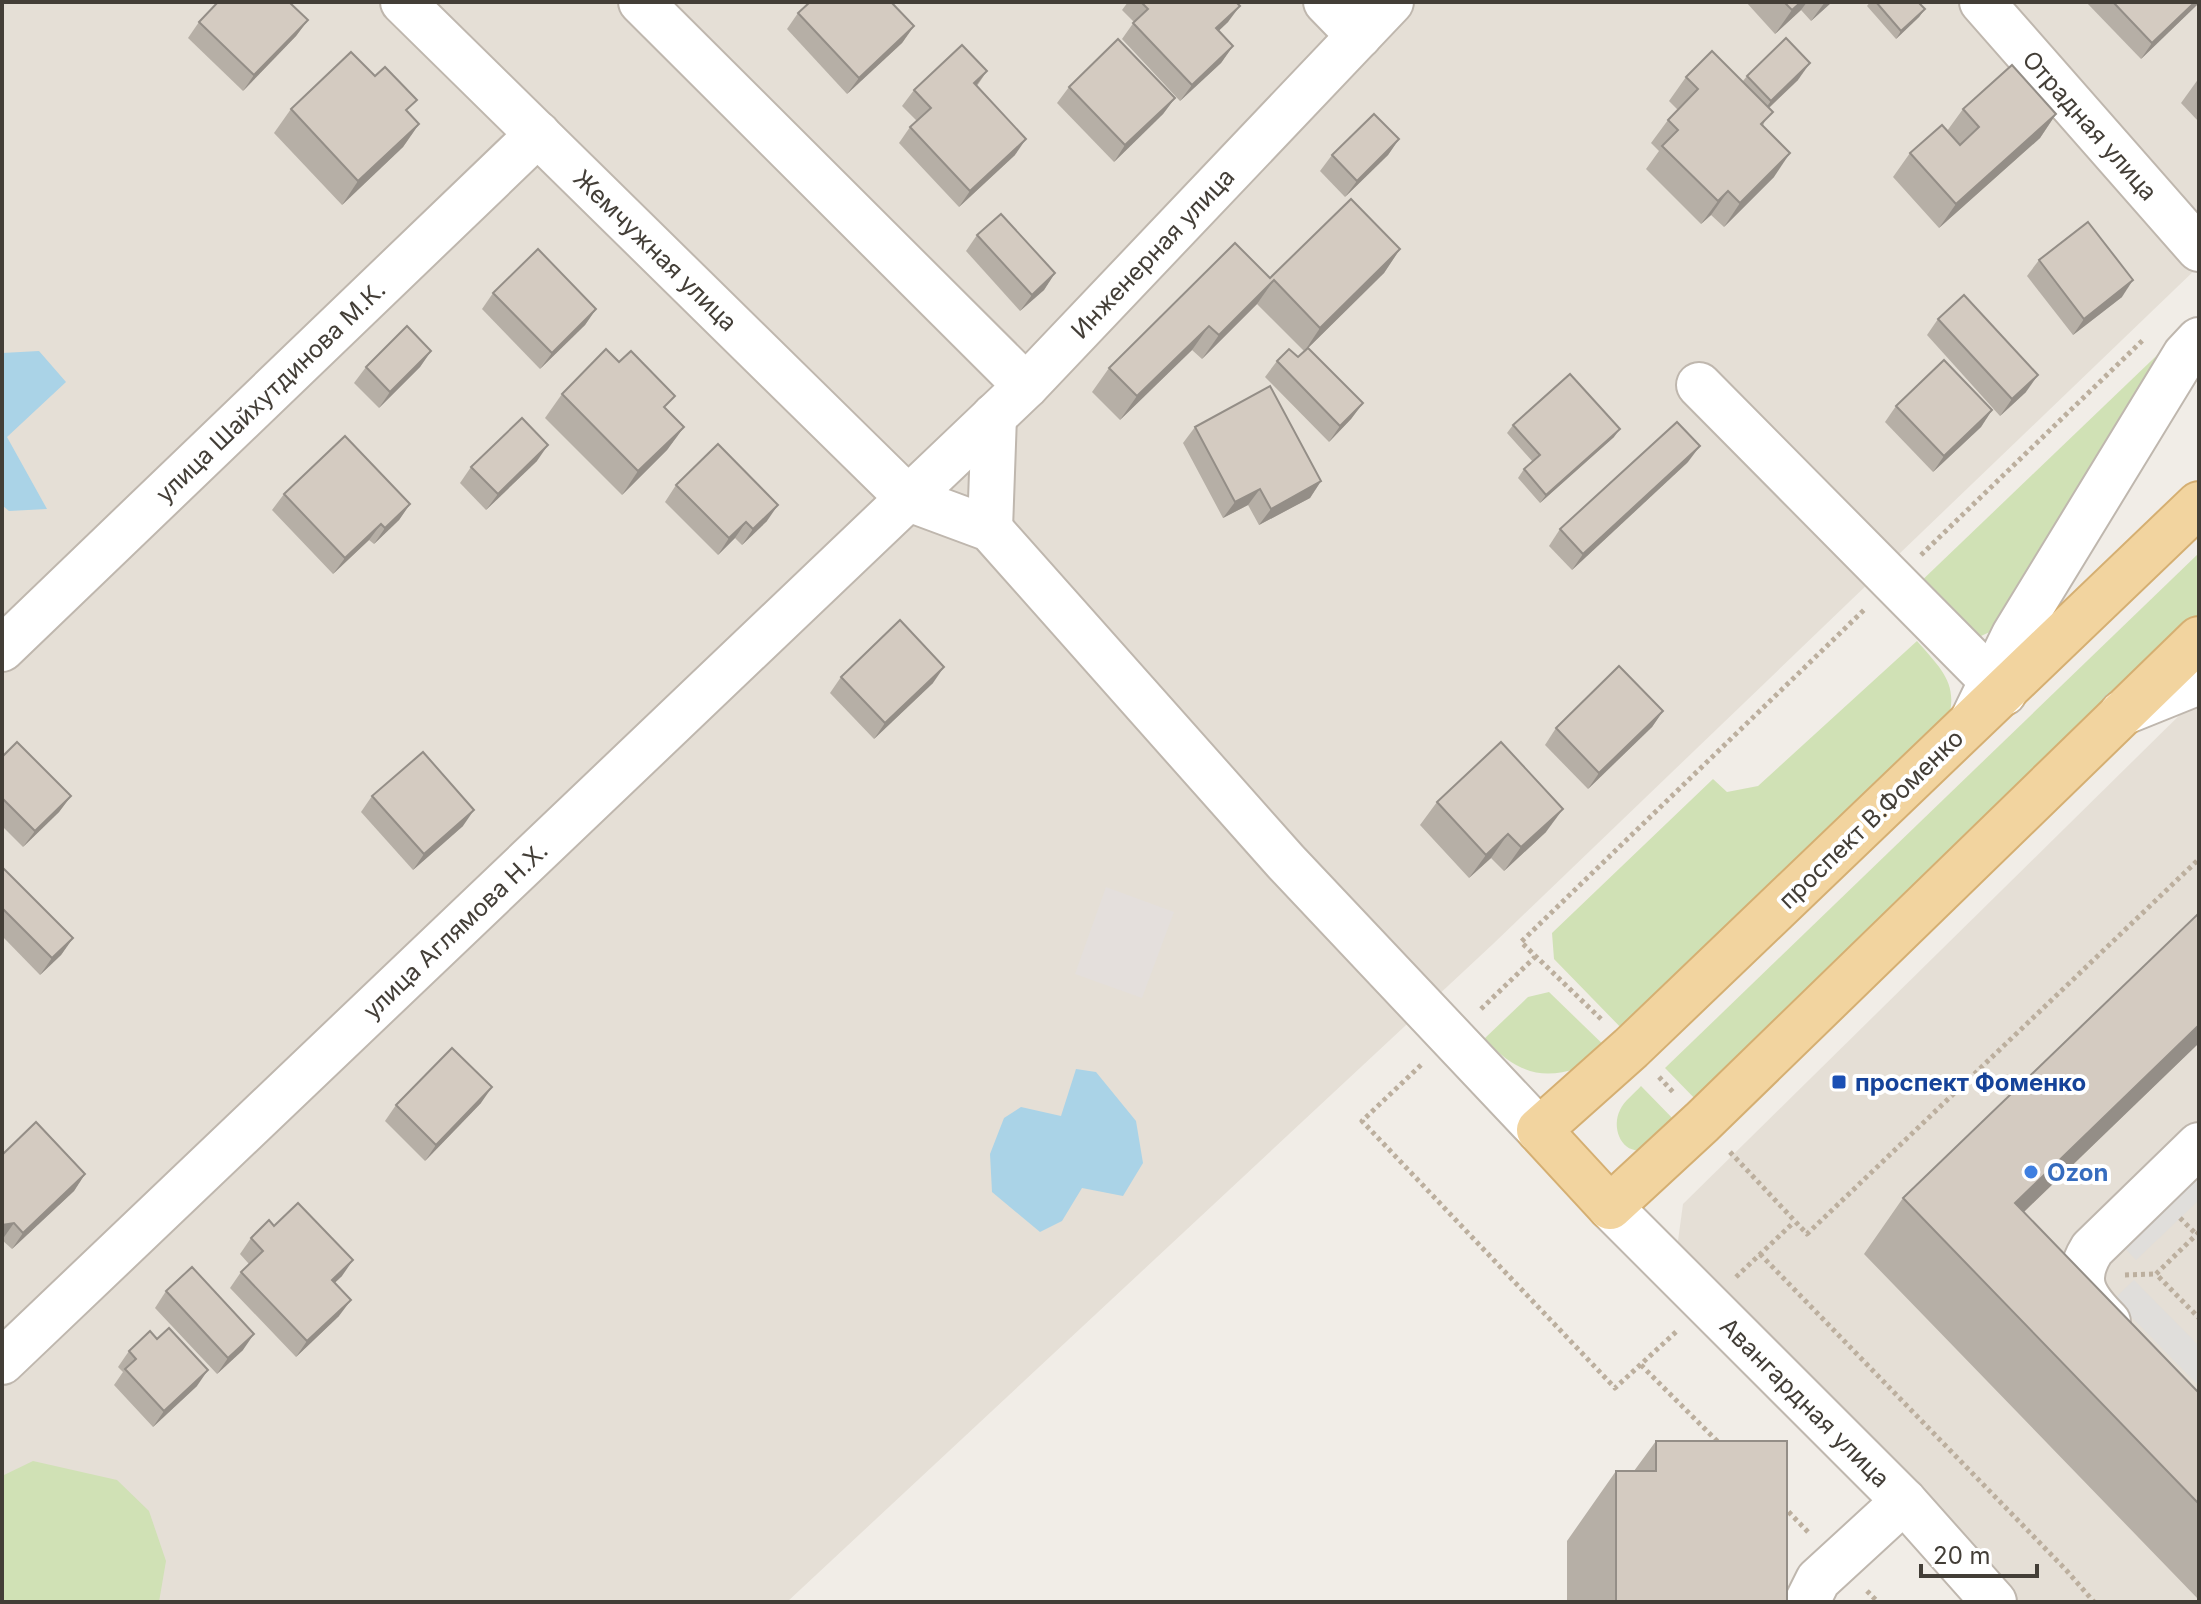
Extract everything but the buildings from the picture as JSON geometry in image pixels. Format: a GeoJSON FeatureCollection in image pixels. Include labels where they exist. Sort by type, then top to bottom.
{"type":"FeatureCollection","features":[{"type":"Feature","properties":{"kind":"main road","name":"проспект В.Фоменко"},"geometry":{"type":"LineString","coordinates":[[1539,1130],[1631,1048],[1970,725],[1998,687],[2199,504]]}},
{"type":"Feature","properties":{"kind":"main road"},"geometry":{"type":"LineString","coordinates":[[1539,1130],[1610,1207],[1702,1122],[2199,639]]}},
{"type":"Feature","properties":{"kind":"street","name":"Жемчужная улица"},"geometry":{"type":"LineString","coordinates":[[403,2],[909,499]]}},
{"type":"Feature","properties":{"kind":"street"},"geometry":{"type":"LineString","coordinates":[[641,2],[1026,386]]}},
{"type":"Feature","properties":{"kind":"street"},"geometry":{"type":"LineString","coordinates":[[1326,2],[1359,36]]}},
{"type":"Feature","properties":{"kind":"street","name":"Инженерная улица"},"geometry":{"type":"LineString","coordinates":[[909,499],[1026,386],[1391,2]]}},
{"type":"Feature","properties":{"kind":"street","name":"Отрадная улица"},"geometry":{"type":"LineString","coordinates":[[1982,2],[2199,249]]}},
{"type":"Feature","properties":{"kind":"street","name":"улица Шайхутдинова М.К."},"geometry":{"type":"LineString","coordinates":[[2,649],[538,134]]}},
{"type":"Feature","properties":{"kind":"street"},"geometry":{"type":"LineString","coordinates":[[1699,385],[1998,687],[2014,635],[2185,355],[2199,340]]}},
{"type":"Feature","properties":{"kind":"street"},"geometry":{"type":"LineString","coordinates":[[990,529],[994,416]]}},
{"type":"Feature","properties":{"kind":"street"},"geometry":{"type":"LineString","coordinates":[[909,499],[990,529],[1286,862],[1539,1130]]}},
{"type":"Feature","properties":{"kind":"street","name":"улица Аглямова Н.Х."},"geometry":{"type":"LineString","coordinates":[[2,1362],[909,499]]}},
{"type":"Feature","properties":{"kind":"street"},"geometry":{"type":"LineString","coordinates":[[2122,713],[2199,682]]}},
{"type":"Feature","properties":{"kind":"street"},"geometry":{"type":"LineString","coordinates":[[2134,1349],[2091,1305],[2083,1289],[2081,1276],[2084,1262],[2092,1249],[2199,1145]]}},
{"type":"Feature","properties":{"kind":"street","name":"Авангардная улица"},"geometry":{"type":"LineString","coordinates":[[1610,1207],[1904,1501],[1994,1602]]}},
{"type":"Feature","properties":{"kind":"street"},"geometry":{"type":"LineString","coordinates":[[1807,1602],[1818,1580],[1904,1501]]}},
{"type":"Feature","properties":{"kind":"path"},"geometry":{"type":"LineString","coordinates":[[1611,1029],[1521,942],[2154,329]]}},
{"type":"Feature","properties":{"kind":"path"},"geometry":{"type":"LineString","coordinates":[[1724,1145],[1807,1234],[2199,859]]}},
{"type":"Feature","properties":{"kind":"path"},"geometry":{"type":"LineString","coordinates":[[1535,957],[1362,1121],[1615,1388],[1684,1324]]}},
{"type":"Feature","properties":{"kind":"path"},"geometry":{"type":"LineString","coordinates":[[1658,1076],[1679,1098]]}},
{"type":"Feature","properties":{"kind":"path"},"geometry":{"type":"LineString","coordinates":[[1726,1286],[1794,1222]]}},
{"type":"Feature","properties":{"kind":"path"},"geometry":{"type":"LineString","coordinates":[[2199,1232],[2156,1274],[2199,1318]]}},
{"type":"Feature","properties":{"kind":"path"},"geometry":{"type":"LineString","coordinates":[[1760,1254],[2094,1602]]}},
{"type":"Feature","properties":{"kind":"path"},"geometry":{"type":"LineString","coordinates":[[1641,1365],[1728,1452]]}},
{"type":"Feature","properties":{"kind":"path"},"geometry":{"type":"LineString","coordinates":[[1772,1496],[1878,1602]]}},
{"type":"Feature","properties":{"kind":"shaded area"},"geometry":{"type":"Polygon","coordinates":[[[2,2],[2199,2],[2199,266],[1493,944],[787,1602],[2,1602],[2,2]]]}},
{"type":"Feature","properties":{"kind":"shaded area"},"geometry":{"type":"Polygon","coordinates":[[[2199,696],[2199,1602],[2006,1602],[1677,1248],[1683,1204],[2199,696]]]}},
{"type":"Feature","properties":{"kind":"shaded area"},"geometry":{"type":"Polygon","coordinates":[[[1106,887],[1174,912],[1142,998],[1075,974],[1106,887]]]}},
{"type":"Feature","properties":{"kind":"shaded area"},"geometry":{"type":"Polygon","coordinates":[[[2199,1161],[2199,1200],[2136,1260],[2117,1240],[2199,1161]]]}},
{"type":"Feature","properties":{"kind":"shaded area"},"geometry":{"type":"Polygon","coordinates":[[[2134,1280],[2199,1346],[2199,1386],[2114,1299],[2134,1280]]]}},
{"type":"Feature","properties":{"kind":"green space"},"geometry":{"type":"Polygon","coordinates":[[[2199,315],[2199,334],[1992,631],[1972,636],[1914,588],[2199,315]]]}},
{"type":"Feature","properties":{"kind":"green space"},"geometry":{"type":"Polygon","coordinates":[[[2199,553],[2199,622],[1700,1104],[1665,1068],[2199,553]]]}},
{"type":"Feature","properties":{"kind":"green space"},"geometry":{"type":"Polygon","coordinates":[[[1917,641],[1941,670],[1950,689],[1950,712],[1946,726],[1628,1035],[1554,959],[1552,933],[1713,779],[1727,792],[1758,786],[1917,641]]]}},
{"type":"Feature","properties":{"kind":"green space"},"geometry":{"type":"Polygon","coordinates":[[[1549,992],[1613,1054],[1576,1069],[1545,1074],[1516,1065],[1484,1039],[1528,997],[1549,992]]]}},
{"type":"Feature","properties":{"kind":"green space"},"geometry":{"type":"Polygon","coordinates":[[[1641,1086],[1680,1126],[1653,1146],[1633,1150],[1621,1141],[1617,1118],[1622,1107],[1641,1086]]]}},
{"type":"Feature","properties":{"kind":"green space"},"geometry":{"type":"Polygon","coordinates":[[[33,1461],[117,1480],[149,1511],[166,1561],[159,1602],[2,1602],[2,1476],[33,1461]]]}},
{"type":"Feature","properties":{"kind":"water"},"geometry":{"type":"Polygon","coordinates":[[[39,351],[66,382],[7,437],[47,509],[9,511],[2,505],[2,353],[39,351]]]}},
{"type":"Feature","properties":{"kind":"water"},"geometry":{"type":"Polygon","coordinates":[[[1076,1069],[1096,1072],[1136,1121],[1143,1163],[1123,1196],[1082,1188],[1062,1221],[1040,1232],[992,1192],[990,1154],[1004,1118],[1021,1107],[1061,1116],[1076,1069]]]}},
{"type":"Feature","properties":{"kind":"place","name":"проспект Фоменко"},"geometry":{"type":"Point","coordinates":[1839,1082]}},
{"type":"Feature","properties":{"kind":"place","name":"Ozon"},"geometry":{"type":"Point","coordinates":[2031,1172]}}]}
